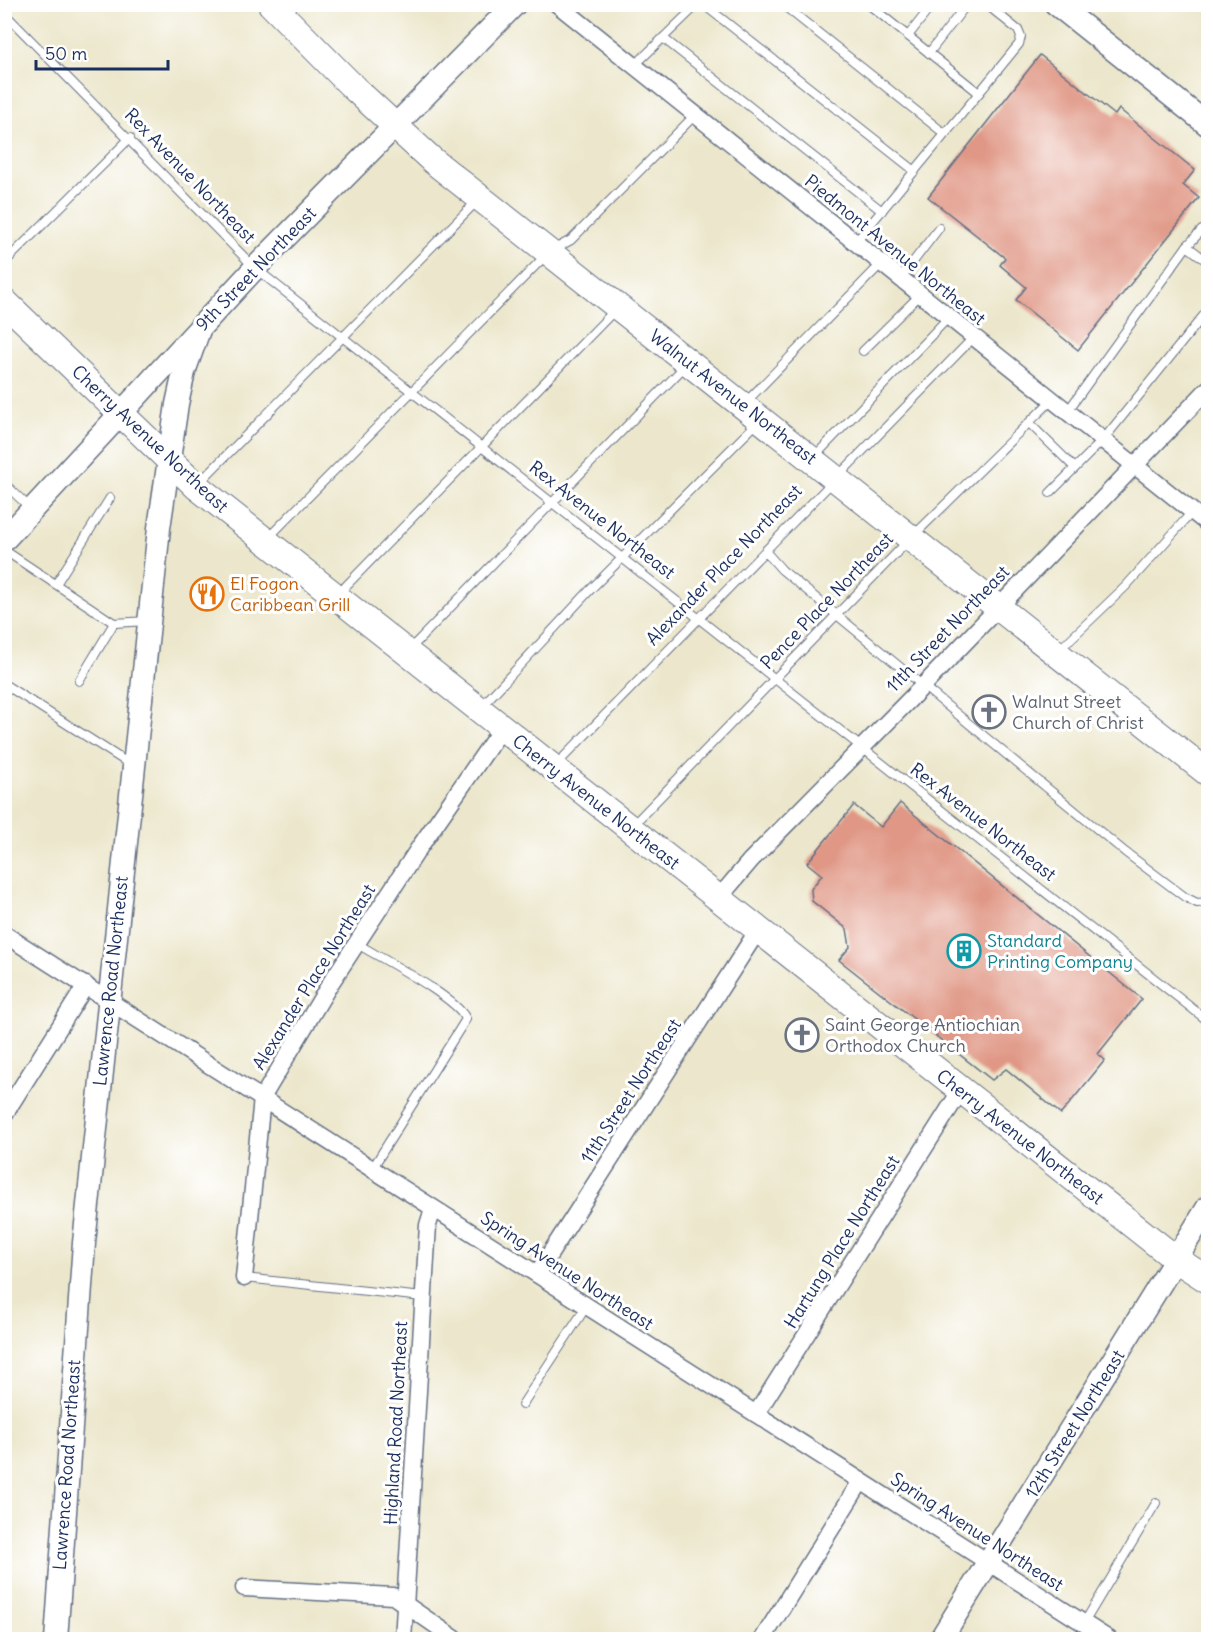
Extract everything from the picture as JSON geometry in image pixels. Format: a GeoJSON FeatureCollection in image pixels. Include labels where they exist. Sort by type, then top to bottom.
{"type":"FeatureCollection","features":[{"type":"Feature","properties":{"kind":"main road","name":"Walnut Avenue Northeast"},"geometry":{"type":"LineString","coordinates":[[271,4],[395,128],[480,198],[1209,773]]}},
{"type":"Feature","properties":{"kind":"main road","name":"Cherry Avenue Northeast"},"geometry":{"type":"LineString","coordinates":[[4,301],[196,486],[1177,1260],[1209,1280]]}},
{"type":"Feature","properties":{"kind":"street","name":"9th Street Northeast"},"geometry":{"type":"LineString","coordinates":[[4,540],[122,415],[255,268],[515,4]]}},
{"type":"Feature","properties":{"kind":"street","name":"Piedmont Avenue Northeast"},"geometry":{"type":"LineString","coordinates":[[557,4],[1209,524]]}},
{"type":"Feature","properties":{"kind":"street"},"geometry":{"type":"LineString","coordinates":[[1065,8],[1209,125]]}},
{"type":"Feature","properties":{"kind":"street","name":"Lawrence Road Northeast"},"geometry":{"type":"LineString","coordinates":[[56,1640],[74,1357],[108,999],[149,621],[168,460],[184,372],[200,327]]}},
{"type":"Feature","properties":{"kind":"street","name":"11th Street Northeast"},"geometry":{"type":"LineString","coordinates":[[718,899],[751,860],[861,746],[924,685],[1209,389]]}},
{"type":"Feature","properties":{"kind":"street","name":"Alexander Place Northeast"},"geometry":{"type":"LineString","coordinates":[[244,1278],[262,1098],[356,944],[421,844],[502,728]]}},
{"type":"Feature","properties":{"kind":"street","name":"11th Street Northeast"},"geometry":{"type":"LineString","coordinates":[[537,1274],[758,930]]}},
{"type":"Feature","properties":{"kind":"street","name":"Spring Avenue Northeast"},"geometry":{"type":"LineString","coordinates":[[4,934],[1109,1639]]}},
{"type":"Feature","properties":{"kind":"street"},"geometry":{"type":"LineString","coordinates":[[4,1115],[86,985]]}},
{"type":"Feature","properties":{"kind":"street","name":"Hartung Place Northeast"},"geometry":{"type":"LineString","coordinates":[[756,1414],[961,1090]]}},
{"type":"Feature","properties":{"kind":"street","name":"12th Street Northeast"},"geometry":{"type":"LineString","coordinates":[[940,1640],[1209,1207]]}},
{"type":"Feature","properties":{"kind":"street","name":"Highland Road Northeast"},"geometry":{"type":"LineString","coordinates":[[403,1640],[428,1225],[433,1209]]}},
{"type":"Feature","properties":{"kind":"street"},"geometry":{"type":"LineString","coordinates":[[762,1640],[861,1481]]}},
{"type":"Feature","properties":{"kind":"street"},"geometry":{"type":"LineString","coordinates":[[244,1588],[393,1596],[457,1640]]}},
{"type":"Feature","properties":{"kind":"lane"},"geometry":{"type":"LineString","coordinates":[[634,66],[698,4]]}},
{"type":"Feature","properties":{"kind":"lane"},"geometry":{"type":"LineString","coordinates":[[703,4],[915,171]]}},
{"type":"Feature","properties":{"kind":"lane"},"geometry":{"type":"LineString","coordinates":[[782,4],[945,134]]}},
{"type":"Feature","properties":{"kind":"lane"},"geometry":{"type":"LineString","coordinates":[[868,4],[979,93]]}},
{"type":"Feature","properties":{"kind":"lane"},"geometry":{"type":"LineString","coordinates":[[908,36],[933,4]]}},
{"type":"Feature","properties":{"kind":"lane"},"geometry":{"type":"LineString","coordinates":[[929,53],[967,4]]}},
{"type":"Feature","properties":{"kind":"lane"},"geometry":{"type":"LineString","coordinates":[[855,243],[1019,44],[1021,37],[1018,30],[986,4]]}},
{"type":"Feature","properties":{"kind":"lane","name":"Rex Avenue Northeast"},"geometry":{"type":"LineString","coordinates":[[4,13],[130,138],[255,268],[1209,1021]]}},
{"type":"Feature","properties":{"kind":"lane"},"geometry":{"type":"LineString","coordinates":[[663,38],[882,211]]}},
{"type":"Feature","properties":{"kind":"lane"},"geometry":{"type":"LineString","coordinates":[[265,540],[414,393],[549,252],[571,240],[695,115]]}},
{"type":"Feature","properties":{"kind":"lane"},"geometry":{"type":"LineString","coordinates":[[4,263],[130,138]]}},
{"type":"Feature","properties":{"kind":"lane"},"geometry":{"type":"LineString","coordinates":[[196,486],[480,198]]}},
{"type":"Feature","properties":{"kind":"lane"},"geometry":{"type":"LineString","coordinates":[[900,279],[939,228]]}},
{"type":"Feature","properties":{"kind":"lane"},"geometry":{"type":"LineString","coordinates":[[1066,411],[1187,246],[1202,230],[1209,228]]}},
{"type":"Feature","properties":{"kind":"lane"},"geometry":{"type":"LineString","coordinates":[[1187,246],[1209,262]]}},
{"type":"Feature","properties":{"kind":"lane"},"geometry":{"type":"LineString","coordinates":[[479,710],[520,662],[623,558],[881,264]]}},
{"type":"Feature","properties":{"kind":"lane"},"geometry":{"type":"LineString","coordinates":[[863,351],[920,295]]}},
{"type":"Feature","properties":{"kind":"lane"},"geometry":{"type":"LineString","coordinates":[[336,597],[618,307]]}},
{"type":"Feature","properties":{"kind":"lane"},"geometry":{"type":"LineString","coordinates":[[1050,493],[1102,440],[1209,310]]}},
{"type":"Feature","properties":{"kind":"lane"},"geometry":{"type":"LineString","coordinates":[[812,459],[948,318]]}},
{"type":"Feature","properties":{"kind":"lane","name":"Alexander Place Northeast"},"geometry":{"type":"LineString","coordinates":[[553,768],[973,338]]}},
{"type":"Feature","properties":{"kind":"lane"},"geometry":{"type":"LineString","coordinates":[[407,653],[689,362]]}},
{"type":"Feature","properties":{"kind":"lane","name":"Pence Place Northeast"},"geometry":{"type":"LineString","coordinates":[[629,828],[911,538],[1052,400]]}},
{"type":"Feature","properties":{"kind":"lane"},"geometry":{"type":"LineString","coordinates":[[1029,423],[1075,468]]}},
{"type":"Feature","properties":{"kind":"lane"},"geometry":{"type":"LineString","coordinates":[[4,483],[31,510]]}},
{"type":"Feature","properties":{"kind":"lane"},"geometry":{"type":"LineString","coordinates":[[56,584],[111,498]]}},
{"type":"Feature","properties":{"kind":"lane"},"geometry":{"type":"LineString","coordinates":[[1056,652],[1126,586],[1192,511]]}},
{"type":"Feature","properties":{"kind":"lane"},"geometry":{"type":"LineString","coordinates":[[4,550],[114,623],[149,621]]}},
{"type":"Feature","properties":{"kind":"lane"},"geometry":{"type":"LineString","coordinates":[[765,551],[782,570],[1125,852],[1185,897],[1206,903]]}},
{"type":"Feature","properties":{"kind":"lane"},"geometry":{"type":"LineString","coordinates":[[79,681],[114,623]]}},
{"type":"Feature","properties":{"kind":"lane"},"geometry":{"type":"LineString","coordinates":[[4,684],[134,767]]}},
{"type":"Feature","properties":{"kind":"lane"},"geometry":{"type":"LineString","coordinates":[[356,944],[448,999],[464,1013],[466,1019],[372,1169]]}},
{"type":"Feature","properties":{"kind":"lane"},"geometry":{"type":"LineString","coordinates":[[244,1278],[423,1297]]}},
{"type":"Feature","properties":{"kind":"lane"},"geometry":{"type":"LineString","coordinates":[[522,1405],[586,1307]]}},
{"type":"Feature","properties":{"kind":"lane"},"geometry":{"type":"LineString","coordinates":[[1084,1623],[1156,1503]]}},
{"type":"Feature","properties":{"kind":"building"},"geometry":{"type":"Polygon","coordinates":[[[1040,55],[1115,115],[1119,109],[1195,170],[1183,185],[1199,198],[1078,350],[1016,300],[1026,287],[1000,265],[1005,258],[928,197],[1040,55]]]}},
{"type":"Feature","properties":{"kind":"building","name":"Standard Printing Company"},"geometry":{"type":"Polygon","coordinates":[[[900,803],[1142,999],[1098,1054],[1105,1060],[1061,1114],[1006,1069],[992,1080],[839,960],[850,947],[847,929],[812,901],[811,889],[822,875],[807,863],[854,805],[881,827],[900,803]]]}},
{"type":"Feature","properties":{"kind":"place","name":"El Fogon Caribbean Grill"},"geometry":{"type":"Point","coordinates":[207,594]}},
{"type":"Feature","properties":{"kind":"place","name":"Walnut Street Church of Christ"},"geometry":{"type":"Point","coordinates":[989,712]}},
{"type":"Feature","properties":{"kind":"place","name":"Standard Printing Company"},"geometry":{"type":"Point","coordinates":[964,951]}},
{"type":"Feature","properties":{"kind":"place","name":"Saint George Antiochian Orthodox Church"},"geometry":{"type":"Point","coordinates":[802,1035]}}]}
